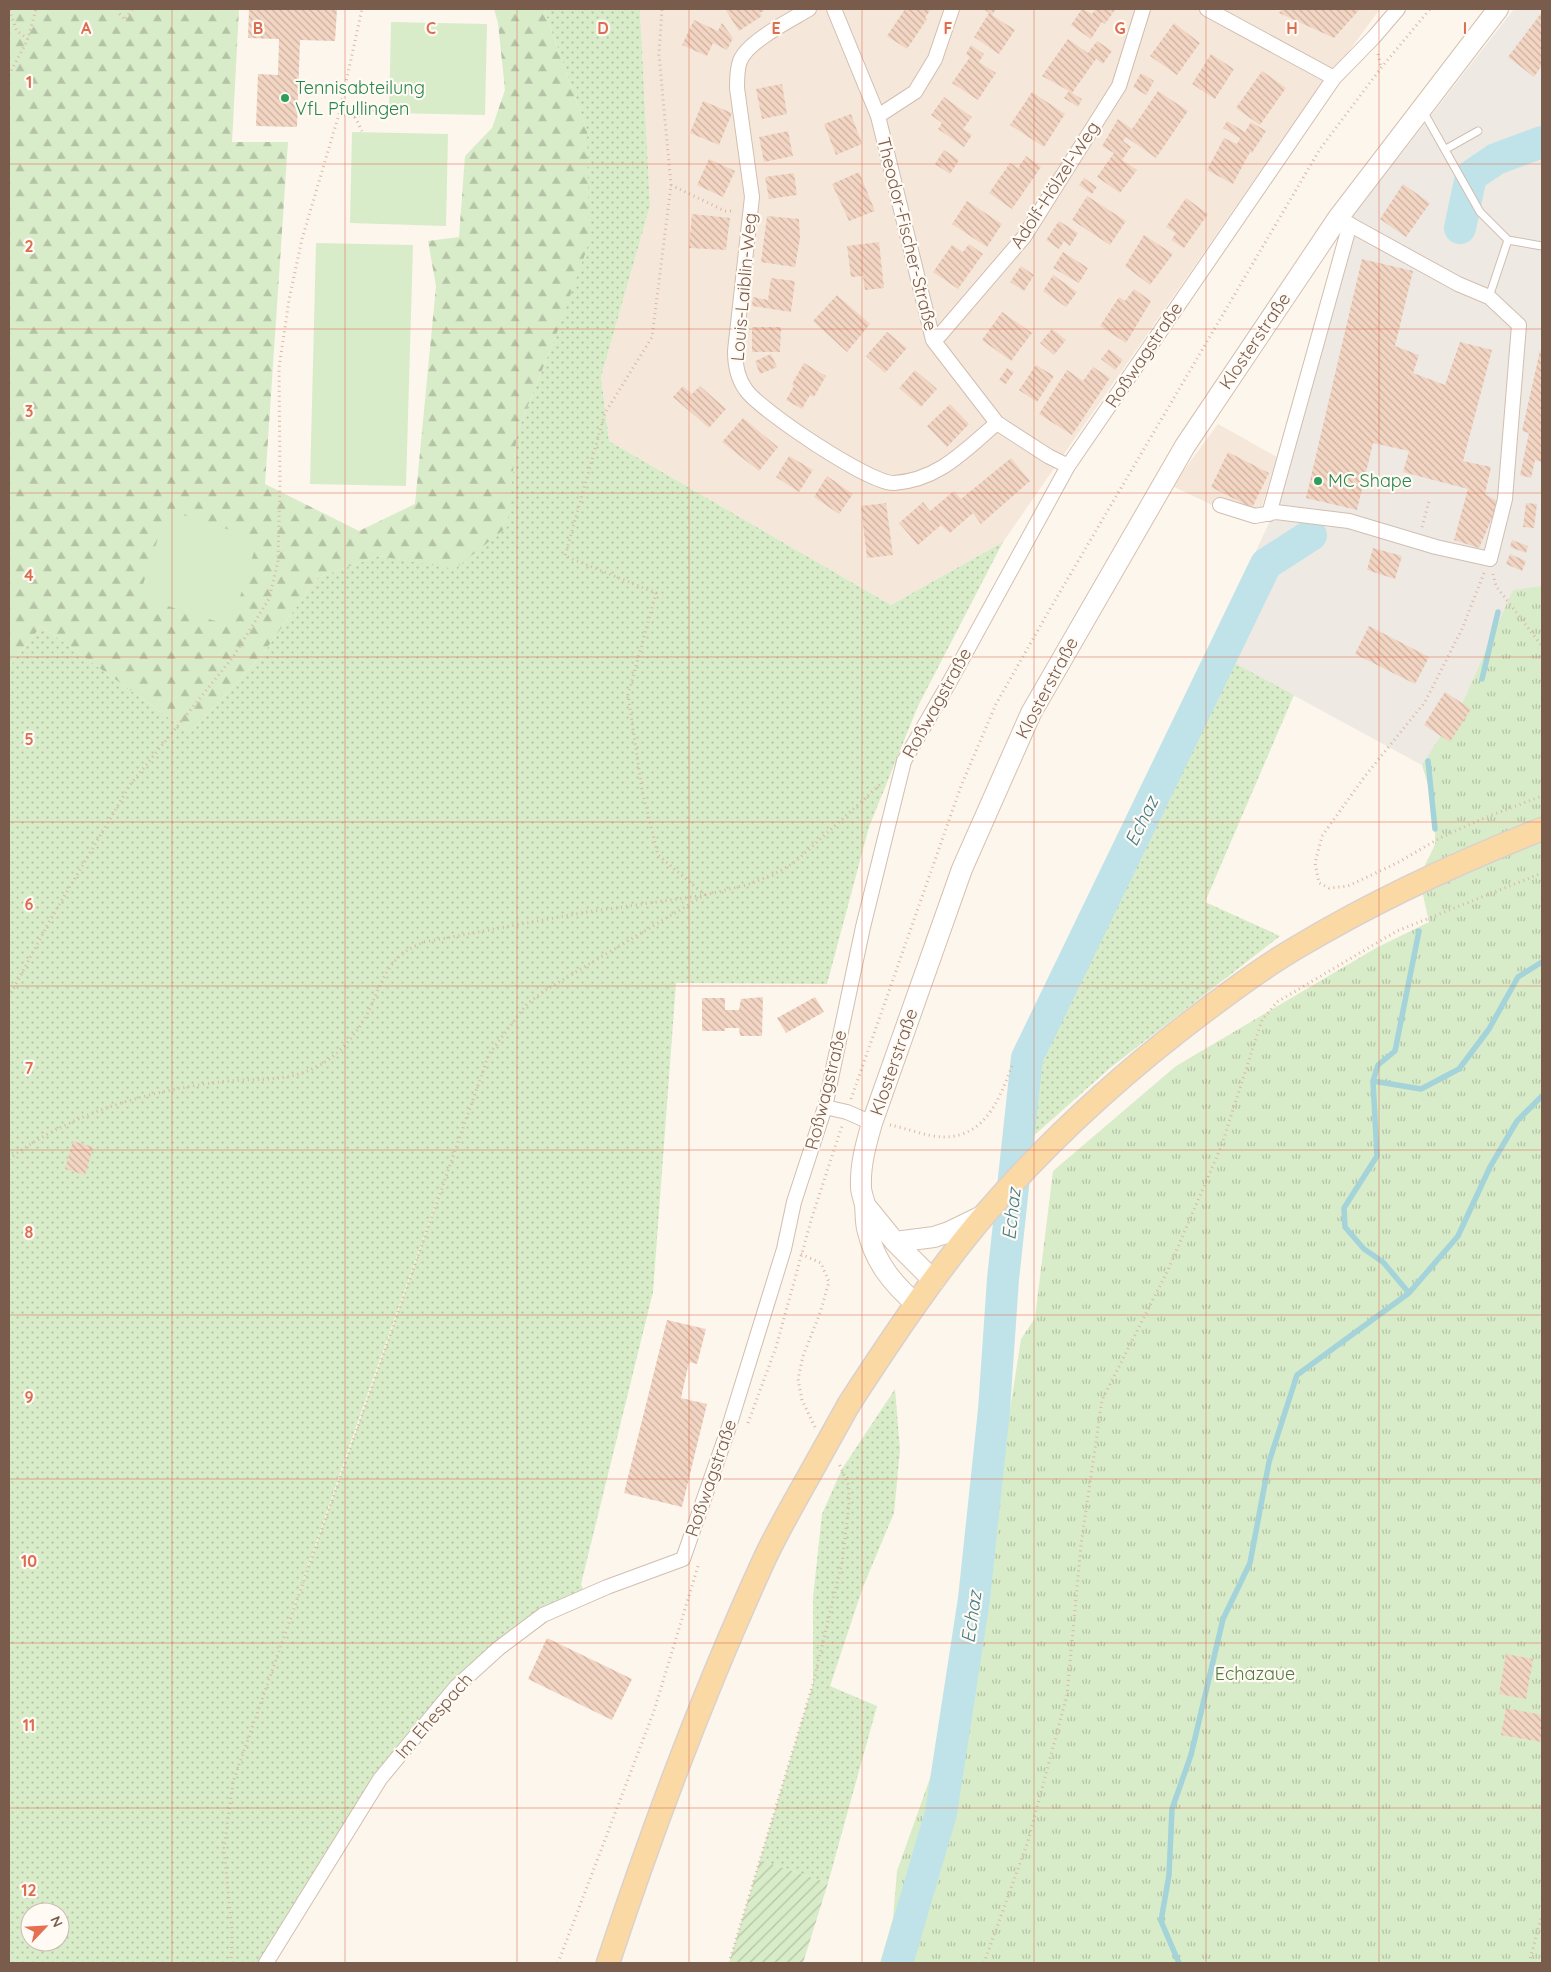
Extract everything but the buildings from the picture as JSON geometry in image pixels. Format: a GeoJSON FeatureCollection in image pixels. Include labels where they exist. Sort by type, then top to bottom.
{"type":"FeatureCollection","features":[{"type":"Feature","properties":{"kind":"main road","name":"Klosterstraße"},"geometry":{"type":"LineString","coordinates":[[916,1304],[901,1290],[881,1266],[874,1250],[867,1231],[861,1187],[861,1169],[872,1123],[962,869],[1031,714],[1185,446],[1422,108],[1498,9]]}},
{"type":"Feature","properties":{"kind":"main road"},"geometry":{"type":"LineString","coordinates":[[608,1963],[639,1868],[708,1693],[765,1559],[849,1404],[916,1304],[993,1206],[1093,1103],[1181,1029],[1238,986],[1299,946],[1400,891],[1450,867],[1542,829]]}},
{"type":"Feature","properties":{"kind":"main road"},"geometry":{"type":"LineString","coordinates":[[864,1205],[895,1242],[934,1281]]}},
{"type":"Feature","properties":{"kind":"main road"},"geometry":{"type":"LineString","coordinates":[[895,1242],[934,1237],[949,1232],[993,1206]]}},
{"type":"Feature","properties":{"kind":"street","name":"Louis-Laiblin-Weg"},"geometry":{"type":"LineString","coordinates":[[809,9],[750,48],[740,59],[737,73],[737,88],[752,197],[734,351],[735,366],[740,378],[746,391],[793,428],[836,456],[875,478],[892,483],[918,478],[942,469],[997,423]]}},
{"type":"Feature","properties":{"kind":"street","name":"Theodor-Fischer-Straße"},"geometry":{"type":"LineString","coordinates":[[834,9],[878,116],[933,340],[997,423],[1048,456],[1068,466]]}},
{"type":"Feature","properties":{"kind":"street"},"geometry":{"type":"LineString","coordinates":[[878,116],[915,92],[935,58],[952,9]]}},
{"type":"Feature","properties":{"kind":"street","name":"Adolf-Hölzel-Weg"},"geometry":{"type":"LineString","coordinates":[[933,340],[940,335],[1024,237],[1119,86],[1143,9]]}},
{"type":"Feature","properties":{"kind":"street"},"geometry":{"type":"LineString","coordinates":[[1207,9],[1334,78]]}},
{"type":"Feature","properties":{"kind":"street","name":"Roßwagstraße"},"geometry":{"type":"LineString","coordinates":[[683,1559],[728,1430],[784,1250],[794,1202],[825,1107],[863,928],[904,761],[954,675],[1068,466],[1334,78],[1398,9]]}},
{"type":"Feature","properties":{"kind":"street"},"geometry":{"type":"LineString","coordinates":[[1220,505],[1255,516],[1269,514],[1276,512],[1349,521],[1490,559],[1505,499],[1519,325],[1489,296],[1458,284],[1344,221],[1269,514]]}},
{"type":"Feature","properties":{"kind":"street"},"geometry":{"type":"LineString","coordinates":[[825,1107],[847,1112],[872,1123]]}},
{"type":"Feature","properties":{"kind":"street","name":"Im Ehespach"},"geometry":{"type":"LineString","coordinates":[[266,1963],[380,1779],[456,1687],[499,1648],[543,1615],[607,1587],[683,1559]]}},
{"type":"Feature","properties":{"kind":"lane"},"geometry":{"type":"LineString","coordinates":[[1422,108],[1480,212],[1508,240],[1542,246]]}},
{"type":"Feature","properties":{"kind":"lane"},"geometry":{"type":"LineString","coordinates":[[1446,150],[1478,131]]}},
{"type":"Feature","properties":{"kind":"lane"},"geometry":{"type":"LineString","coordinates":[[1489,296],[1508,240]]}},
{"type":"Feature","properties":{"kind":"path"},"geometry":{"type":"LineString","coordinates":[[9,75],[28,39],[36,9]]}},
{"type":"Feature","properties":{"kind":"path"},"geometry":{"type":"LineString","coordinates":[[118,9],[125,20],[132,9]]}},
{"type":"Feature","properties":{"kind":"path"},"geometry":{"type":"LineString","coordinates":[[9,997],[48,922],[130,785],[233,657],[269,599],[278,561],[280,481],[279,368],[289,300],[302,239],[339,114],[362,9]]}},
{"type":"Feature","properties":{"kind":"path"},"geometry":{"type":"LineString","coordinates":[[662,9],[659,55],[672,185],[652,338],[606,413],[565,556],[656,593],[628,695],[642,790],[658,855],[705,896]]}},
{"type":"Feature","properties":{"kind":"path"},"geometry":{"type":"LineString","coordinates":[[812,1217],[961,786],[996,704],[1320,149],[1381,68],[1430,9]]}},
{"type":"Feature","properties":{"kind":"path"},"geometry":{"type":"LineString","coordinates":[[9,10],[18,31],[28,39]]}},
{"type":"Feature","properties":{"kind":"path"},"geometry":{"type":"LineString","coordinates":[[339,114],[355,117],[386,106]]}},
{"type":"Feature","properties":{"kind":"path"},"geometry":{"type":"LineString","coordinates":[[355,117],[362,131]]}},
{"type":"Feature","properties":{"kind":"path"},"geometry":{"type":"LineString","coordinates":[[672,185],[725,211],[750,212]]}},
{"type":"Feature","properties":{"kind":"path"},"geometry":{"type":"LineString","coordinates":[[1411,537],[1429,501]]}},
{"type":"Feature","properties":{"kind":"path"},"geometry":{"type":"LineString","coordinates":[[1490,559],[1496,586],[1542,646]]}},
{"type":"Feature","properties":{"kind":"path"},"geometry":{"type":"LineString","coordinates":[[1490,559],[1462,629],[1425,702],[1365,776],[1322,836],[1315,863],[1319,883],[1329,888],[1348,886],[1396,863],[1440,838],[1484,818],[1542,796]]}},
{"type":"Feature","properties":{"kind":"path"},"geometry":{"type":"LineString","coordinates":[[9,1159],[58,1128],[96,1112],[183,1087],[246,1079],[278,1078],[316,1068],[344,1047],[368,1012],[384,975],[394,961],[406,950],[424,942],[581,913],[705,896],[746,885],[773,875],[796,862],[904,761]]}},
{"type":"Feature","properties":{"kind":"path"},"geometry":{"type":"LineString","coordinates":[[984,1963],[1028,1842],[1067,1696],[1081,1545],[1102,1400],[1168,1270],[1220,1147],[1262,1020],[1277,1002],[1397,931],[1542,872]]}},
{"type":"Feature","properties":{"kind":"path"},"geometry":{"type":"LineString","coordinates":[[231,1963],[232,1932],[224,1848],[233,1782],[489,1054],[527,1004],[544,991],[705,896]]}},
{"type":"Feature","properties":{"kind":"path"},"geometry":{"type":"LineString","coordinates":[[872,1123],[903,1127],[942,1137],[965,1134],[984,1120],[997,1103],[1012,1066]]}},
{"type":"Feature","properties":{"kind":"path"},"geometry":{"type":"LineString","coordinates":[[729,1963],[813,1684]]}},
{"type":"Feature","properties":{"kind":"path"},"geometry":{"type":"LineString","coordinates":[[558,1963],[654,1711]]}},
{"type":"Feature","properties":{"kind":"path"},"geometry":{"type":"LineString","coordinates":[[1528,1963],[1542,1915]]}},
{"type":"Feature","properties":{"kind":"shaded area"},"geometry":{"type":"Polygon","coordinates":[[[640,9],[1380,9],[1257,176],[1003,542],[891,605],[609,441],[601,377],[650,206],[640,9]]]}},
{"type":"Feature","properties":{"kind":"shaded area"},"geometry":{"type":"Polygon","coordinates":[[[1514,9],[1542,9],[1542,620],[1466,789],[1210,650],[1269,523],[1352,217],[1514,9]]]}},
{"type":"Feature","properties":{"kind":"shaded area"},"geometry":{"type":"Polygon","coordinates":[[[1218,424],[1277,457],[1259,516],[1227,512],[1172,486],[1218,424]]]}},
{"type":"Feature","properties":{"kind":"green space"},"geometry":{"type":"Polygon","coordinates":[[[9,9],[239,9],[232,142],[288,142],[265,484],[359,531],[415,504],[436,286],[428,241],[459,237],[465,156],[492,128],[505,90],[498,23],[494,9],[544,9],[587,131],[589,243],[555,338],[517,433],[507,527],[455,569],[378,556],[317,578],[262,655],[190,733],[41,626],[9,667],[9,9]]]}},
{"type":"Feature","properties":{"kind":"green space"},"geometry":{"type":"Polygon","coordinates":[[[544,9],[640,9],[650,206],[601,377],[609,441],[891,605],[1003,542],[918,706],[869,827],[827,984],[676,983],[653,1292],[581,1584],[586,1597],[499,1648],[380,1779],[266,1963],[9,1963],[9,667],[41,626],[190,733],[262,655],[317,578],[378,556],[455,568],[506,527],[517,433],[555,338],[587,131],[544,9]],[[441,1189],[358,1421],[279,1650],[441,1189]]]}},
{"type":"Feature","properties":{"kind":"green space"},"geometry":{"type":"Polygon","coordinates":[[[391,22],[487,24],[485,115],[389,113],[391,22]]]}},
{"type":"Feature","properties":{"kind":"green space"},"geometry":{"type":"Polygon","coordinates":[[[352,132],[448,134],[446,226],[350,223],[352,132]]]}},
{"type":"Feature","properties":{"kind":"green space"},"geometry":{"type":"Polygon","coordinates":[[[316,243],[413,245],[406,486],[310,484],[316,243]]]}},
{"type":"Feature","properties":{"kind":"green space"},"geometry":{"type":"Polygon","coordinates":[[[167,510],[258,539],[231,626],[139,597],[167,510]]]}},
{"type":"Feature","properties":{"kind":"green space","name":"Echazaue"},"geometry":{"type":"Polygon","coordinates":[[[1542,586],[1542,1963],[880,1963],[893,1918],[897,1871],[949,1725],[954,1682],[983,1583],[1021,1339],[1035,1318],[1053,1171],[1176,1066],[1376,948],[1429,922],[1419,877],[1435,845],[1435,808],[1422,765],[1464,700],[1513,590],[1542,586]]]}},
{"type":"Feature","properties":{"kind":"green space"},"geometry":{"type":"Polygon","coordinates":[[[1227,659],[1294,695],[1205,902],[1280,936],[1110,1068],[1030,1139],[1032,1086],[1227,659]]]}},
{"type":"Feature","properties":{"kind":"green space"},"geometry":{"type":"Polygon","coordinates":[[[895,1389],[900,1450],[894,1513],[863,1587],[830,1686],[877,1706],[828,1883],[760,1860],[813,1684],[813,1598],[822,1514],[842,1469],[895,1389]]]}},
{"type":"Feature","properties":{"kind":"green space"},"geometry":{"type":"Polygon","coordinates":[[[760,1860],[828,1883],[803,1963],[729,1963],[760,1860]]]}},
{"type":"Feature","properties":{"kind":"waterway","name":"Echaz"},"geometry":{"type":"LineString","coordinates":[[1460,228],[1471,176],[1496,159],[1542,142]]}},
{"type":"Feature","properties":{"kind":"waterway","name":"Echaz"},"geometry":{"type":"LineString","coordinates":[[897,1963],[941,1813],[974,1599],[994,1410],[1003,1279],[1027,1058],[1266,564],[1311,535]]}},
{"type":"Feature","properties":{"kind":"waterway"},"geometry":{"type":"LineString","coordinates":[[1482,679],[1498,612]]}},
{"type":"Feature","properties":{"kind":"waterway"},"geometry":{"type":"LineString","coordinates":[[1428,761],[1435,829]]}},
{"type":"Feature","properties":{"kind":"waterway"},"geometry":{"type":"LineString","coordinates":[[1409,1293],[1383,1262],[1364,1249],[1345,1227],[1344,1208],[1377,1156],[1373,1081],[1378,1065],[1395,1051],[1419,931]]}},
{"type":"Feature","properties":{"kind":"waterway"},"geometry":{"type":"LineString","coordinates":[[1373,1081],[1421,1089],[1459,1069],[1489,1029],[1518,977],[1542,962]]}},
{"type":"Feature","properties":{"kind":"waterway"},"geometry":{"type":"LineString","coordinates":[[1179,1963],[1161,1921],[1169,1875],[1172,1809],[1191,1755],[1223,1619],[1250,1563],[1269,1462],[1297,1375],[1409,1293],[1458,1236],[1490,1167],[1517,1121],[1542,1096]]}},
{"type":"Feature","properties":{"kind":"place","name":"Tennisabteilung VfL Pfullingen"},"geometry":{"type":"Point","coordinates":[285,98]}},
{"type":"Feature","properties":{"kind":"place","name":"MC Shape"},"geometry":{"type":"Point","coordinates":[1318,481]}}]}
